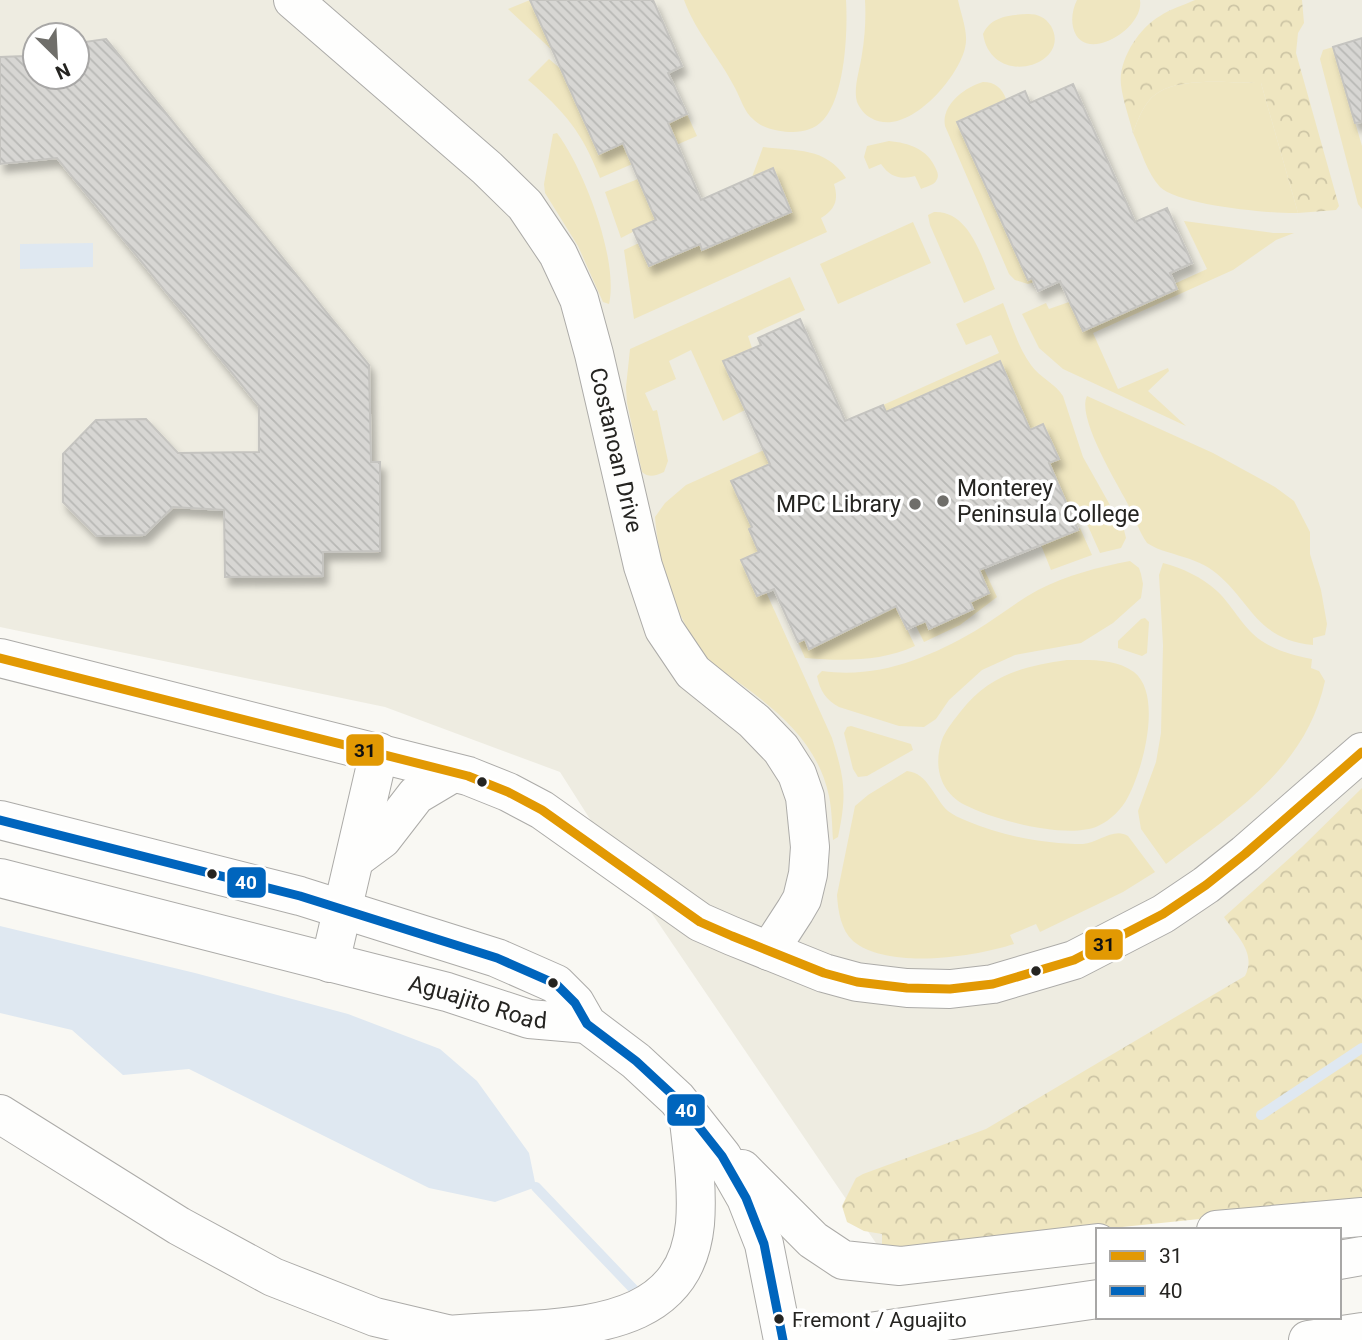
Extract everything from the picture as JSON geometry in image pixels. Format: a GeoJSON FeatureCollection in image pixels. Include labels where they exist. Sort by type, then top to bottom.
{"type":"FeatureCollection","features":[{"type":"Feature","properties":{"kind":"main road","name":"Costanoan Drive"},"geometry":{"type":"LineString","coordinates":[[293,0],[487,168],[525,205],[558,254],[579,299],[643,566],[664,629],[693,672],[754,721],[781,749],[797,774],[805,797],[810,847],[802,899],[769,951]]}},
{"type":"Feature","properties":{"kind":"main road"},"geometry":{"type":"LineString","coordinates":[[2,666],[380,752],[453,772],[508,792],[542,810],[700,922],[824,973],[857,982],[907,988],[950,989],[993,984],[1074,960],[1121,937],[1190,897],[1255,846],[1362,752]]}},
{"type":"Feature","properties":{"kind":"main road"},"geometry":{"type":"LineString","coordinates":[[330,962],[380,752]]}},
{"type":"Feature","properties":{"kind":"main road"},"geometry":{"type":"LineString","coordinates":[[355,859],[382,839],[416,795],[453,772]]}},
{"type":"Feature","properties":{"kind":"main road","name":"Aguajito Road"},"geometry":{"type":"LineString","coordinates":[[0,820],[300,896],[497,958],[556,984],[575,1003],[587,1024]]}},
{"type":"Feature","properties":{"kind":"main road","name":"Aguajito Road"},"geometry":{"type":"LineString","coordinates":[[0,878],[447,992],[528,1019],[587,1024]]}},
{"type":"Feature","properties":{"kind":"main road"},"geometry":{"type":"LineString","coordinates":[[587,1024],[642,1066],[813,1240],[843,1261],[900,1266],[1096,1242]]}},
{"type":"Feature","properties":{"kind":"main road"},"geometry":{"type":"LineString","coordinates":[[0,1114],[179,1226],[273,1278],[375,1317],[458,1337],[592,1324],[632,1313],[667,1290],[686,1260],[695,1224],[695,1187],[688,1112]]}},
{"type":"Feature","properties":{"kind":"main road"},"geometry":{"type":"LineString","coordinates":[[688,1112],[728,1166],[755,1220],[769,1267],[783,1340]]}},
{"type":"Feature","properties":{"kind":"main road"},"geometry":{"type":"LineString","coordinates":[[1238,1228],[1362,1217]]}},
{"type":"Feature","properties":{"kind":"main road"},"geometry":{"type":"LineString","coordinates":[[1341,1260],[1362,1256]]}},
{"type":"Feature","properties":{"kind":"main road"},"geometry":{"type":"LineString","coordinates":[[814,1340],[1096,1299]]}},
{"type":"Feature","properties":{"kind":"main road"},"geometry":{"type":"LineString","coordinates":[[1308,1340],[1362,1332]]}},
{"type":"Feature","properties":{"kind":"shaded area","name":"Monterey Peninsula College"},"geometry":{"type":"Polygon","coordinates":[[[0,0],[1362,0],[1362,1192],[882,1252],[623,871],[560,772],[385,707],[0,627],[0,0]]]}},
{"type":"Feature","properties":{"kind":"shaded area"},"geometry":{"type":"Polygon","coordinates":[[[93,243],[93,267],[20,269],[20,244],[93,243]]]}},
{"type":"Feature","properties":{"kind":"shaded area"},"geometry":{"type":"Polygon","coordinates":[[[0,926],[195,973],[348,1014],[440,1049],[477,1081],[529,1153],[536,1187],[495,1202],[429,1188],[189,1069],[123,1075],[72,1030],[0,1013],[0,926]]]}},
{"type":"Feature","properties":{"kind":"green space"},"geometry":{"type":"Polygon","coordinates":[[[530,0],[554,52],[508,9],[530,0]]]}},
{"type":"Feature","properties":{"kind":"green space"},"geometry":{"type":"Polygon","coordinates":[[[684,0],[846,0],[845,47],[840,83],[828,113],[820,123],[813,128],[789,132],[766,127],[754,120],[745,109],[684,0]]]}},
{"type":"Feature","properties":{"kind":"green space"},"geometry":{"type":"Polygon","coordinates":[[[865,0],[958,0],[966,36],[960,61],[952,75],[928,102],[899,120],[885,122],[871,118],[857,102],[856,85],[865,34],[865,0]]]}},
{"type":"Feature","properties":{"kind":"green space"},"geometry":{"type":"Polygon","coordinates":[[[1077,0],[1140,0],[1139,11],[1123,32],[1099,44],[1088,44],[1079,39],[1073,27],[1077,0]]]}},
{"type":"Feature","properties":{"kind":"green space"},"geometry":{"type":"Polygon","coordinates":[[[1195,0],[1302,0],[1304,23],[1298,33],[1296,53],[1339,206],[1336,210],[1298,213],[1261,83],[1208,82],[1170,87],[1150,100],[1133,133],[1121,85],[1126,55],[1152,21],[1195,0]]]}},
{"type":"Feature","properties":{"kind":"green space"},"geometry":{"type":"Polygon","coordinates":[[[1028,14],[1041,17],[1051,26],[1055,40],[1051,52],[1029,66],[1014,66],[1001,62],[989,51],[983,34],[986,28],[996,20],[1008,16],[1028,14]]]}},
{"type":"Feature","properties":{"kind":"green space"},"geometry":{"type":"Polygon","coordinates":[[[1333,47],[1362,146],[1362,209],[1358,204],[1320,59],[1323,50],[1333,47]]]}},
{"type":"Feature","properties":{"kind":"green space"},"geometry":{"type":"Polygon","coordinates":[[[549,59],[562,70],[599,154],[687,114],[697,136],[600,178],[571,124],[528,80],[549,59]]]}},
{"type":"Feature","properties":{"kind":"green space"},"geometry":{"type":"Polygon","coordinates":[[[983,82],[998,86],[1006,99],[957,122],[1028,279],[1032,278],[1034,282],[1028,284],[1015,280],[1009,274],[945,126],[947,111],[956,98],[983,82]]]}},
{"type":"Feature","properties":{"kind":"green space"},"geometry":{"type":"Polygon","coordinates":[[[1261,83],[1298,213],[1247,210],[1204,203],[1185,199],[1160,187],[1148,168],[1133,133],[1150,100],[1159,92],[1182,84],[1261,83]]]}},
{"type":"Feature","properties":{"kind":"green space"},"geometry":{"type":"Polygon","coordinates":[[[557,133],[578,169],[597,216],[609,264],[609,304],[603,302],[578,246],[545,193],[544,184],[553,134],[557,133]]]}},
{"type":"Feature","properties":{"kind":"green space"},"geometry":{"type":"Polygon","coordinates":[[[889,141],[911,145],[928,156],[938,174],[935,182],[921,189],[915,176],[896,176],[881,164],[869,169],[864,157],[867,146],[889,141]]]}},
{"type":"Feature","properties":{"kind":"green space"},"geometry":{"type":"Polygon","coordinates":[[[763,147],[798,150],[820,156],[838,168],[846,178],[834,184],[835,204],[830,212],[821,218],[827,232],[634,319],[624,250],[639,243],[649,266],[700,244],[703,250],[791,212],[773,169],[752,177],[763,147]]]}},
{"type":"Feature","properties":{"kind":"green space"},"geometry":{"type":"Polygon","coordinates":[[[638,179],[656,220],[621,238],[605,192],[638,179]]]}},
{"type":"Feature","properties":{"kind":"green space"},"geometry":{"type":"Polygon","coordinates":[[[934,212],[957,219],[966,228],[980,252],[995,289],[964,303],[930,225],[928,215],[934,212]]]}},
{"type":"Feature","properties":{"kind":"green space"},"geometry":{"type":"Polygon","coordinates":[[[1184,221],[1273,233],[1294,233],[1276,240],[1233,270],[1093,333],[1118,389],[1168,368],[1169,371],[1148,391],[1186,426],[1063,369],[1039,348],[1022,314],[1046,303],[1049,309],[1069,302],[1083,331],[1176,289],[1174,284],[1207,269],[1184,221]]]}},
{"type":"Feature","properties":{"kind":"green space"},"geometry":{"type":"Polygon","coordinates":[[[913,222],[931,263],[838,304],[820,264],[913,222]]]}},
{"type":"Feature","properties":{"kind":"green space"},"geometry":{"type":"Polygon","coordinates":[[[790,277],[805,310],[748,336],[752,348],[724,361],[745,410],[723,421],[691,350],[669,361],[676,379],[645,393],[653,411],[657,410],[668,461],[664,472],[650,476],[642,472],[627,403],[630,349],[790,277]]]}},
{"type":"Feature","properties":{"kind":"green space"},"geometry":{"type":"Polygon","coordinates":[[[1003,303],[1026,358],[1063,396],[1083,457],[1124,530],[1126,538],[1121,548],[1100,553],[1079,506],[1069,510],[1049,463],[1058,458],[1044,425],[1030,430],[1000,361],[886,412],[883,405],[999,353],[991,335],[966,345],[956,324],[1003,303]]]}},
{"type":"Feature","properties":{"kind":"green space"},"geometry":{"type":"Polygon","coordinates":[[[1087,396],[1213,453],[1275,487],[1294,501],[1310,532],[1310,554],[1321,590],[1327,624],[1325,635],[1313,638],[1313,645],[1278,635],[1265,626],[1212,570],[1196,561],[1147,543],[1093,435],[1085,406],[1087,396]]]}},
{"type":"Feature","properties":{"kind":"green space"},"geometry":{"type":"Polygon","coordinates":[[[764,450],[770,464],[731,481],[752,527],[749,529],[759,552],[741,560],[757,596],[766,592],[832,738],[840,765],[843,798],[838,837],[833,840],[829,796],[812,754],[785,720],[713,665],[701,650],[672,596],[657,537],[655,517],[665,503],[686,485],[764,450]]]}},
{"type":"Feature","properties":{"kind":"green space"},"geometry":{"type":"Polygon","coordinates":[[[1080,528],[1092,555],[1051,570],[1041,545],[1080,528]]]}},
{"type":"Feature","properties":{"kind":"green space"},"geometry":{"type":"Polygon","coordinates":[[[1130,561],[1139,568],[1141,574],[1141,598],[1113,623],[1081,643],[1015,655],[982,670],[949,700],[936,719],[924,727],[899,726],[839,707],[827,698],[820,686],[817,676],[822,671],[863,672],[921,658],[975,631],[1049,585],[1083,572],[1130,561]]]}},
{"type":"Feature","properties":{"kind":"green space"},"geometry":{"type":"Polygon","coordinates":[[[1163,563],[1205,581],[1223,597],[1258,638],[1276,649],[1312,659],[1311,668],[1319,671],[1325,681],[1302,740],[1284,764],[1241,807],[1166,864],[1141,829],[1138,811],[1156,762],[1161,733],[1163,645],[1159,575],[1163,563]]]}},
{"type":"Feature","properties":{"kind":"green space"},"geometry":{"type":"Polygon","coordinates":[[[983,567],[997,597],[960,625],[924,642],[916,626],[926,621],[929,628],[989,593],[979,570],[983,567]]]}},
{"type":"Feature","properties":{"kind":"green space"},"geometry":{"type":"Polygon","coordinates":[[[896,606],[915,646],[874,658],[805,658],[798,642],[805,639],[810,649],[896,606]]]}},
{"type":"Feature","properties":{"kind":"green space"},"geometry":{"type":"Polygon","coordinates":[[[1145,618],[1149,622],[1147,653],[1142,656],[1118,648],[1118,641],[1145,618]]]}},
{"type":"Feature","properties":{"kind":"green space"},"geometry":{"type":"Polygon","coordinates":[[[1067,660],[1119,664],[1134,672],[1143,683],[1149,714],[1148,733],[1134,785],[1123,806],[1098,826],[1069,831],[994,817],[956,799],[940,776],[938,757],[943,737],[961,711],[983,689],[1008,674],[1036,665],[1067,660]]]}},
{"type":"Feature","properties":{"kind":"green space"},"geometry":{"type":"Polygon","coordinates":[[[847,727],[911,744],[913,750],[867,776],[858,777],[853,769],[844,733],[847,727]]]}},
{"type":"Feature","properties":{"kind":"green space"},"geometry":{"type":"Polygon","coordinates":[[[907,771],[926,781],[948,811],[967,821],[1009,835],[1054,843],[1083,844],[1112,834],[1123,834],[1128,836],[1155,872],[1123,892],[1040,932],[1036,924],[1010,935],[1014,944],[997,949],[932,958],[887,956],[868,950],[853,941],[846,931],[837,901],[855,806],[907,771]]]}},
{"type":"Feature","properties":{"kind":"green space"},"geometry":{"type":"Polygon","coordinates":[[[1362,788],[1362,1202],[882,1252],[882,1234],[864,1231],[847,1222],[842,1206],[856,1178],[986,1129],[1245,976],[1248,968],[1247,952],[1224,917],[1302,847],[1362,788]]]}},
{"type":"Feature","properties":{"kind":"building"},"geometry":{"type":"Polygon","coordinates":[[[530,0],[653,0],[682,66],[668,73],[687,114],[668,123],[701,200],[773,168],[791,212],[702,250],[700,244],[649,266],[633,230],[656,220],[623,143],[599,154],[530,0]]]}},
{"type":"Feature","properties":{"kind":"building"},"geometry":{"type":"Polygon","coordinates":[[[1362,38],[1362,122],[1355,123],[1333,47],[1362,38]]]}},
{"type":"Feature","properties":{"kind":"building"},"geometry":{"type":"Polygon","coordinates":[[[106,39],[369,365],[371,462],[380,462],[380,551],[323,552],[323,576],[225,577],[224,510],[173,507],[144,535],[97,536],[63,502],[63,454],[96,420],[146,419],[178,453],[259,452],[259,406],[57,158],[0,164],[0,57],[21,56],[21,91],[91,91],[91,41],[106,39]]]}},
{"type":"Feature","properties":{"kind":"building"},"geometry":{"type":"Polygon","coordinates":[[[1073,84],[1135,222],[1167,208],[1192,263],[1170,273],[1177,289],[1083,331],[1060,281],[1038,291],[1032,278],[1028,280],[957,122],[1025,91],[1030,103],[1073,84]]]}},
{"type":"Feature","properties":{"kind":"building"},"geometry":{"type":"Polygon","coordinates":[[[800,319],[845,421],[883,405],[886,412],[1000,361],[1030,430],[1043,424],[1059,459],[1049,463],[1078,530],[979,570],[989,593],[970,602],[973,609],[929,629],[926,621],[907,629],[896,606],[809,649],[805,639],[798,642],[774,589],[757,596],[741,560],[759,552],[749,529],[752,527],[731,481],[770,464],[723,361],[761,345],[758,338],[800,319]]]}},
{"type":"Feature","properties":{"kind":"waterway"},"geometry":{"type":"LineString","coordinates":[[1261,1115],[1362,1048]]}},
{"type":"Feature","properties":{"kind":"waterway"},"geometry":{"type":"LineString","coordinates":[[536,1187],[641,1297]]}},
{"type":"Feature","properties":{"kind":"transit line","name":"31"},"geometry":{"type":"LineString","coordinates":[[0,658],[468,776],[508,792],[542,810],[700,922],[824,973],[857,982],[907,988],[950,989],[993,984],[1074,960],[1163,914],[1245,854],[1362,752]]}},
{"type":"Feature","properties":{"kind":"transit line","name":"40"},"geometry":{"type":"LineString","coordinates":[[0,820],[300,896],[497,958],[556,984],[575,1003],[587,1024],[636,1061],[677,1099],[722,1156],[746,1198],[764,1244],[783,1340]]}},
{"type":"Feature","properties":{"kind":"place","name":"Monterey Peninsula College"},"geometry":{"type":"Point","coordinates":[943,501]}},
{"type":"Feature","properties":{"kind":"place","name":"MPC Library"},"geometry":{"type":"Point","coordinates":[915,504]}},
{"type":"Feature","properties":{"kind":"place","name":"Fremont / Aguajito"},"geometry":{"type":"Point","coordinates":[779,1319]}}]}
